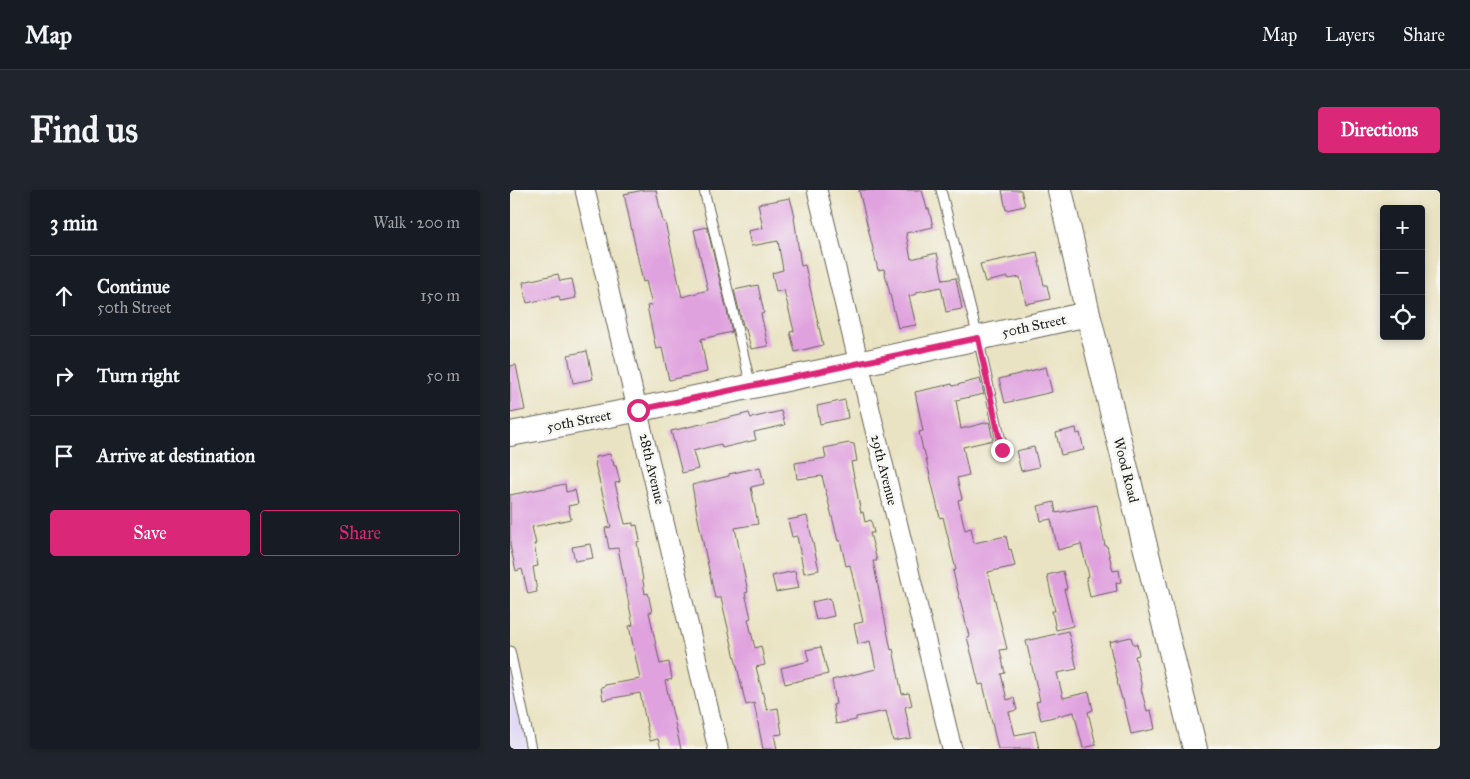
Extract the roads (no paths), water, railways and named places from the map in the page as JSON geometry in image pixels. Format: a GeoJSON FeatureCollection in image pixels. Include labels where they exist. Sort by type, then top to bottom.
{"type":"FeatureCollection","features":[{"type":"Feature","properties":{"kind":"street","name":"28th Avenue"},"geometry":{"type":"LineString","coordinates":[[585,190],[718,749]]}},
{"type":"Feature","properties":{"kind":"street","name":"29th Avenue"},"geometry":{"type":"LineString","coordinates":[[817,190],[952,749]]}},
{"type":"Feature","properties":{"kind":"street","name":"Wood Road"},"geometry":{"type":"LineString","coordinates":[[1060,190],[1088,314],[1194,749]]}},
{"type":"Feature","properties":{"kind":"street","name":"50th Street"},"geometry":{"type":"LineString","coordinates":[[510,434],[751,387],[1088,314]]}},
{"type":"Feature","properties":{"kind":"lane"},"geometry":{"type":"LineString","coordinates":[[704,190],[751,387]]}},
{"type":"Feature","properties":{"kind":"lane"},"geometry":{"type":"LineString","coordinates":[[941,190],[978,338],[1002,450]]}},
{"type":"Feature","properties":{"kind":"lane"},"geometry":{"type":"LineString","coordinates":[[510,650],[531,749]]}}]}
